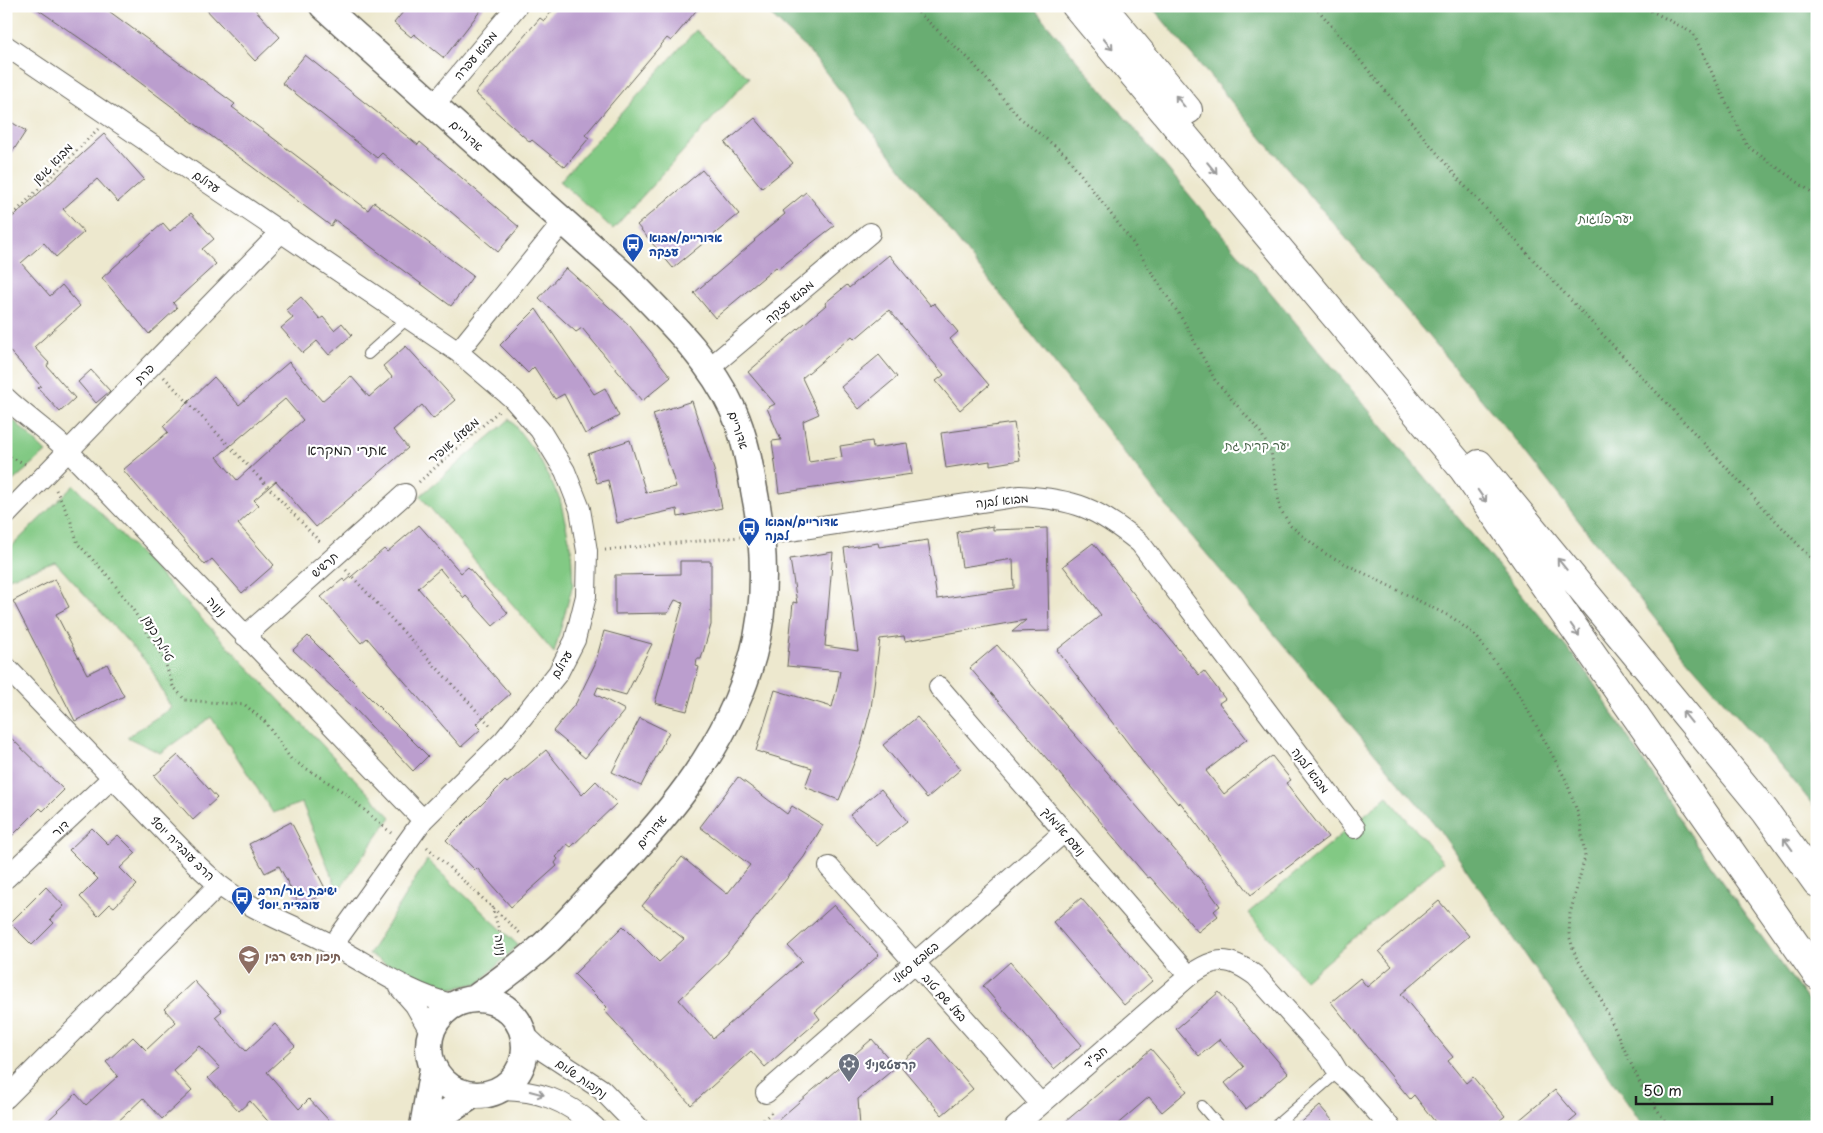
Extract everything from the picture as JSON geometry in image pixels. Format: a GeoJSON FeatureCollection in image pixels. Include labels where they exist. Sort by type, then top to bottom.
{"type":"FeatureCollection","features":[{"type":"Feature","properties":{"kind":"highway"},"geometry":{"type":"LineString","coordinates":[[1076,6],[1463,469],[1817,975]]}},
{"type":"Feature","properties":{"kind":"highway"},"geometry":{"type":"LineString","coordinates":[[1102,6],[1758,803],[1817,883]]}},
{"type":"Feature","properties":{"kind":"street","name":"אדוריים"},"geometry":{"type":"LineString","coordinates":[[323,6],[627,278],[667,319],[708,368],[733,411],[749,460],[763,535],[762,599],[753,655],[725,729],[692,783],[628,858],[533,945],[464,1002]]}},
{"type":"Feature","properties":{"kind":"street","name":"מבוא עפרה"},"geometry":{"type":"LineString","coordinates":[[434,105],[516,6]]}},
{"type":"Feature","properties":{"kind":"street","name":"עדולם"},"geometry":{"type":"LineString","coordinates":[[6,46],[282,231],[407,319],[458,352],[513,399],[540,430],[565,471],[580,509],[587,552],[586,596],[575,640],[558,673],[504,740],[423,820],[333,945]]}},
{"type":"Feature","properties":{"kind":"street"},"geometry":{"type":"LineString","coordinates":[[458,352],[563,222]]}},
{"type":"Feature","properties":{"kind":"street","name":"פרת"},"geometry":{"type":"LineString","coordinates":[[6,515],[282,231]]}},
{"type":"Feature","properties":{"kind":"street","name":"מבוא עזקה"},"geometry":{"type":"LineString","coordinates":[[708,368],[870,233]]}},
{"type":"Feature","properties":{"kind":"street","name":"נינוה"},"geometry":{"type":"LineString","coordinates":[[6,398],[20,411],[43,427],[68,451],[423,820]]}},
{"type":"Feature","properties":{"kind":"street","name":"תרשיש"},"geometry":{"type":"LineString","coordinates":[[245,636],[405,494]]}},
{"type":"Feature","properties":{"kind":"street","name":"מבוא לבנה"},"geometry":{"type":"LineString","coordinates":[[763,535],[1020,496],[1049,497],[1079,504],[1111,519],[1140,543],[1355,828]]}},
{"type":"Feature","properties":{"kind":"street","name":"הרב עובדיה יוסף"},"geometry":{"type":"LineString","coordinates":[[6,667],[114,777],[193,862],[219,885],[246,902],[333,945],[395,983],[429,998],[464,1002]]}},
{"type":"Feature","properties":{"kind":"street","name":"נועם אלימלך"},"geometry":{"type":"LineString","coordinates":[[939,687],[1064,832],[1182,982]]}},
{"type":"Feature","properties":{"kind":"street","name":"דור"},"geometry":{"type":"LineString","coordinates":[[6,878],[114,777]]}},
{"type":"Feature","properties":{"kind":"street","name":"באבא סאלי"},"geometry":{"type":"LineString","coordinates":[[766,1093],[1064,832]]}},
{"type":"Feature","properties":{"kind":"street","name":"בעל שם טוב"},"geometry":{"type":"LineString","coordinates":[[829,867],[1041,1104]]}},
{"type":"Feature","properties":{"kind":"street"},"geometry":{"type":"LineString","coordinates":[[6,1098],[219,885]]}},
{"type":"Feature","properties":{"kind":"street","name":"אדוריים"},"geometry":{"type":"LineString","coordinates":[[518,1025],[514,1002],[518,985],[533,945]]}},
{"type":"Feature","properties":{"kind":"street","name":"חב\"ד"},"geometry":{"type":"LineString","coordinates":[[1015,1127],[1182,982],[1204,965],[1224,959],[1242,965],[1256,976],[1329,1057],[1338,1072]]}},
{"type":"Feature","properties":{"kind":"street","name":"הרב עובדיה יוסף"},"geometry":{"type":"LineString","coordinates":[[395,983],[414,1005],[431,1033]]}},
{"type":"Feature","properties":{"kind":"street"},"geometry":{"type":"LineString","coordinates":[[423,1127],[433,1068],[429,1051],[431,1033],[440,1016],[464,1002],[496,1003],[518,1025],[525,1047],[522,1063],[514,1078],[498,1090]]}},
{"type":"Feature","properties":{"kind":"street","name":"נתיבות שלום"},"geometry":{"type":"LineString","coordinates":[[518,1025],[540,1049],[601,1089],[638,1127]]}},
{"type":"Feature","properties":{"kind":"street"},"geometry":{"type":"LineString","coordinates":[[433,1068],[449,1087],[473,1095]]}},
{"type":"Feature","properties":{"kind":"street"},"geometry":{"type":"LineString","coordinates":[[1338,1072],[1352,1084],[1390,1127]]}},
{"type":"Feature","properties":{"kind":"street"},"geometry":{"type":"LineString","coordinates":[[432,1127],[444,1114],[473,1095],[498,1090],[522,1090],[539,1093],[573,1109],[595,1127]]}},
{"type":"Feature","properties":{"kind":"lane"},"geometry":{"type":"LineString","coordinates":[[368,354],[407,319]]}},
{"type":"Feature","properties":{"kind":"lane"},"geometry":{"type":"LineString","coordinates":[[1274,1127],[1338,1072]]}},
{"type":"Feature","properties":{"kind":"lane"},"geometry":{"type":"LineString","coordinates":[[1202,1106],[1220,1127]]}},
{"type":"Feature","properties":{"kind":"path"},"geometry":{"type":"LineString","coordinates":[[911,6],[970,60],[1019,117],[1066,155],[1130,239],[1184,322],[1216,380],[1261,433],[1271,452],[1280,509],[1291,526],[1324,553],[1453,618],[1476,636],[1519,694],[1566,780],[1580,820],[1585,857],[1570,914],[1569,935],[1575,955],[1596,989],[1642,1087],[1669,1127]]}},
{"type":"Feature","properties":{"kind":"path"},"geometry":{"type":"LineString","coordinates":[[1315,6],[1461,182],[1817,565]]}},
{"type":"Feature","properties":{"kind":"path"},"geometry":{"type":"LineString","coordinates":[[1642,6],[1693,33],[1748,146],[1817,196]]}},
{"type":"Feature","properties":{"kind":"path","name":"מבוא גושן"},"geometry":{"type":"LineString","coordinates":[[6,222],[110,116]]}},
{"type":"Feature","properties":{"kind":"path","name":"משעול אופיר"},"geometry":{"type":"LineString","coordinates":[[405,494],[513,399]]}},
{"type":"Feature","properties":{"kind":"path"},"geometry":{"type":"LineString","coordinates":[[6,455],[35,469]]}},
{"type":"Feature","properties":{"kind":"path","name":"טיילת כנען"},"geometry":{"type":"LineString","coordinates":[[56,490],[70,519],[78,544],[109,577],[132,608],[164,659],[173,686],[185,700],[245,705],[265,722],[291,759],[345,793],[397,838]]}},
{"type":"Feature","properties":{"kind":"path"},"geometry":{"type":"LineString","coordinates":[[587,552],[763,535]]}},
{"type":"Feature","properties":{"kind":"path","name":"נינוה"},"geometry":{"type":"LineString","coordinates":[[424,851],[428,846],[533,945]]}},
{"type":"Feature","properties":{"kind":"path","name":"נינוה"},"geometry":{"type":"LineString","coordinates":[[492,907],[505,949],[504,956]]}},
{"type":"Feature","properties":{"kind":"green space","name":"יער קרית גת"},"geometry":{"type":"Polygon","coordinates":[[[761,6],[1032,6],[1585,670],[1711,867],[1817,1015],[1817,1127],[1644,1127],[1438,828],[1172,513],[809,51],[761,6]]]}},
{"type":"Feature","properties":{"kind":"green space","name":"יער פלוגות"},"geometry":{"type":"Polygon","coordinates":[[[1151,6],[1817,6],[1817,810],[1788,774],[1680,651],[1518,443],[1151,6]]]}},
{"type":"Feature","properties":{"kind":"green space"},"geometry":{"type":"Polygon","coordinates":[[[696,30],[749,78],[613,229],[560,181],[696,30]]]}},
{"type":"Feature","properties":{"kind":"green space"},"geometry":{"type":"Polygon","coordinates":[[[6,413],[46,452],[6,487],[6,413]]]}},
{"type":"Feature","properties":{"kind":"green space"},"geometry":{"type":"Polygon","coordinates":[[[510,419],[538,456],[560,499],[571,548],[573,584],[554,653],[420,496],[510,419]]]}},
{"type":"Feature","properties":{"kind":"green space"},"geometry":{"type":"Polygon","coordinates":[[[74,485],[391,817],[338,891],[302,803],[273,813],[211,717],[160,753],[127,737],[171,708],[150,666],[55,562],[6,579],[6,552],[74,485]]]}},
{"type":"Feature","properties":{"kind":"green space"},"geometry":{"type":"Polygon","coordinates":[[[1387,796],[1443,862],[1305,980],[1248,913],[1387,796]]]}},
{"type":"Feature","properties":{"kind":"green space"},"geometry":{"type":"Polygon","coordinates":[[[427,860],[518,945],[479,983],[433,992],[369,954],[427,860]]]}},
{"type":"Feature","properties":{"kind":"building"},"geometry":{"type":"Polygon","coordinates":[[[33,6],[102,6],[235,104],[232,107],[368,210],[374,202],[473,276],[451,306],[335,220],[331,226],[94,48],[33,6]]]}},
{"type":"Feature","properties":{"kind":"building"},"geometry":{"type":"Polygon","coordinates":[[[203,6],[252,6],[280,37],[255,61],[203,6]]]}},
{"type":"Feature","properties":{"kind":"building"},"geometry":{"type":"Polygon","coordinates":[[[408,6],[484,6],[444,58],[414,34],[411,37],[394,23],[408,6]]]}},
{"type":"Feature","properties":{"kind":"building"},"geometry":{"type":"Polygon","coordinates":[[[556,6],[700,6],[671,41],[667,38],[585,135],[589,138],[565,167],[532,140],[530,142],[475,93],[540,18],[544,21],[556,6]]]}},
{"type":"Feature","properties":{"kind":"building"},"geometry":{"type":"Polygon","coordinates":[[[305,55],[418,145],[420,142],[519,227],[498,252],[382,153],[377,158],[282,83],[305,55]]]}},
{"type":"Feature","properties":{"kind":"building"},"geometry":{"type":"Polygon","coordinates":[[[755,118],[793,163],[762,188],[725,143],[755,118]]]}},
{"type":"Feature","properties":{"kind":"building"},"geometry":{"type":"Polygon","coordinates":[[[6,119],[26,131],[6,162],[6,119]]]}},
{"type":"Feature","properties":{"kind":"building"},"geometry":{"type":"Polygon","coordinates":[[[104,134],[144,179],[118,202],[97,179],[63,209],[84,232],[56,257],[44,243],[21,263],[50,296],[62,285],[80,306],[34,347],[49,363],[47,366],[75,398],[60,412],[38,388],[41,386],[6,347],[6,223],[104,134]]]}},
{"type":"Feature","properties":{"kind":"building"},"geometry":{"type":"Polygon","coordinates":[[[702,170],[739,214],[673,268],[637,225],[702,170]]]}},
{"type":"Feature","properties":{"kind":"building"},"geometry":{"type":"Polygon","coordinates":[[[806,192],[834,226],[778,269],[776,267],[715,318],[694,293],[785,214],[783,211],[806,192]]]}},
{"type":"Feature","properties":{"kind":"building"},"geometry":{"type":"Polygon","coordinates":[[[191,213],[214,239],[202,249],[216,264],[173,303],[177,308],[149,334],[102,278],[163,223],[170,231],[191,213]]]}},
{"type":"Feature","properties":{"kind":"building"},"geometry":{"type":"Polygon","coordinates":[[[889,255],[931,306],[934,303],[958,332],[950,339],[989,385],[960,410],[936,381],[944,375],[889,310],[855,339],[852,336],[802,378],[819,414],[803,421],[809,462],[842,457],[840,446],[872,441],[873,448],[907,443],[912,474],[779,493],[772,441],[781,440],[767,408],[775,404],[748,372],[826,305],[825,303],[847,285],[849,288],[889,255]]]}},
{"type":"Feature","properties":{"kind":"building"},"geometry":{"type":"Polygon","coordinates":[[[566,268],[629,325],[671,377],[642,401],[582,328],[576,332],[539,298],[566,268]]]}},
{"type":"Feature","properties":{"kind":"building"},"geometry":{"type":"Polygon","coordinates":[[[301,297],[320,319],[323,317],[334,330],[342,323],[352,335],[329,355],[317,341],[303,353],[281,328],[293,318],[286,310],[301,297]]]}},
{"type":"Feature","properties":{"kind":"building"},"geometry":{"type":"Polygon","coordinates":[[[536,309],[594,394],[605,388],[619,416],[585,434],[564,394],[555,399],[534,367],[528,373],[500,345],[536,309]]]}},
{"type":"Feature","properties":{"kind":"building"},"geometry":{"type":"Polygon","coordinates":[[[406,346],[455,400],[433,419],[422,405],[393,430],[408,448],[316,527],[276,481],[254,500],[259,505],[238,524],[274,565],[242,593],[212,559],[205,565],[123,470],[168,432],[163,426],[214,377],[239,405],[289,362],[322,401],[351,376],[369,397],[392,377],[383,366],[406,346]],[[285,399],[217,457],[237,480],[303,420],[285,399]]]}},
{"type":"Feature","properties":{"kind":"building"},"geometry":{"type":"Polygon","coordinates":[[[879,355],[897,377],[859,409],[841,387],[879,355]]]}},
{"type":"Feature","properties":{"kind":"building"},"geometry":{"type":"Polygon","coordinates":[[[91,370],[110,391],[96,403],[78,382],[91,370]]]}},
{"type":"Feature","properties":{"kind":"building"},"geometry":{"type":"Polygon","coordinates":[[[692,401],[714,470],[722,508],[678,517],[677,509],[617,523],[608,480],[597,483],[588,454],[630,440],[646,493],[676,487],[653,414],[692,401]]]}},
{"type":"Feature","properties":{"kind":"building"},"geometry":{"type":"Polygon","coordinates":[[[1014,423],[1020,460],[990,465],[990,461],[946,468],[941,433],[1014,423]]]}},
{"type":"Feature","properties":{"kind":"building"},"geometry":{"type":"Polygon","coordinates":[[[419,525],[461,573],[468,567],[508,613],[493,626],[466,596],[464,598],[440,569],[418,588],[510,694],[476,724],[481,729],[461,747],[367,638],[361,643],[321,597],[343,579],[345,582],[384,549],[387,552],[419,525]]]}},
{"type":"Feature","properties":{"kind":"building"},"geometry":{"type":"Polygon","coordinates":[[[993,526],[993,530],[1047,528],[1049,631],[1012,632],[1026,620],[905,641],[904,636],[880,639],[871,708],[861,746],[839,800],[805,787],[812,768],[756,751],[775,690],[832,707],[837,688],[840,671],[787,666],[793,602],[797,603],[790,559],[833,552],[825,646],[858,651],[844,548],[878,543],[879,547],[928,540],[937,599],[1014,588],[1013,559],[962,567],[957,532],[993,526]]]}},
{"type":"Feature","properties":{"kind":"building"},"geometry":{"type":"Polygon","coordinates":[[[1093,543],[1199,675],[1204,671],[1225,699],[1219,703],[1247,739],[1206,771],[1224,794],[1272,756],[1291,780],[1286,783],[1328,837],[1251,895],[1180,802],[1178,804],[1144,764],[1057,650],[1101,615],[1063,566],[1093,543]]]}},
{"type":"Feature","properties":{"kind":"building"},"geometry":{"type":"Polygon","coordinates":[[[680,561],[711,561],[711,625],[701,659],[697,659],[696,666],[699,667],[687,711],[655,703],[683,603],[675,600],[668,613],[615,614],[615,575],[680,574],[680,561]]]}},
{"type":"Feature","properties":{"kind":"building"},"geometry":{"type":"Polygon","coordinates":[[[55,579],[69,607],[56,614],[87,674],[107,664],[124,696],[75,721],[13,601],[55,579]]]}},
{"type":"Feature","properties":{"kind":"building"},"geometry":{"type":"Polygon","coordinates":[[[604,631],[652,644],[626,695],[598,687],[595,694],[625,710],[585,758],[553,731],[576,703],[595,664],[604,631]]]}},
{"type":"Feature","properties":{"kind":"building"},"geometry":{"type":"Polygon","coordinates":[[[308,636],[428,756],[413,771],[355,709],[293,650],[308,636]]]}},
{"type":"Feature","properties":{"kind":"building"},"geometry":{"type":"Polygon","coordinates":[[[997,645],[1205,885],[1220,906],[1214,911],[1218,916],[1198,932],[1150,877],[1148,878],[970,668],[997,645]]]}},
{"type":"Feature","properties":{"kind":"building"},"geometry":{"type":"Polygon","coordinates":[[[917,717],[961,769],[927,798],[883,745],[917,717]]]}},
{"type":"Feature","properties":{"kind":"building"},"geometry":{"type":"Polygon","coordinates":[[[640,718],[669,732],[641,786],[612,772],[640,718]]]}},
{"type":"Feature","properties":{"kind":"building"},"geometry":{"type":"Polygon","coordinates":[[[6,733],[64,790],[43,811],[40,808],[6,842],[6,733]]]}},
{"type":"Feature","properties":{"kind":"building"},"geometry":{"type":"Polygon","coordinates":[[[546,750],[582,795],[596,781],[617,803],[571,847],[567,844],[556,857],[558,859],[555,863],[557,866],[511,907],[477,868],[475,870],[446,840],[505,781],[507,783],[546,750]]]}},
{"type":"Feature","properties":{"kind":"building"},"geometry":{"type":"Polygon","coordinates":[[[178,755],[217,798],[193,820],[154,776],[178,755]]]}},
{"type":"Feature","properties":{"kind":"building"},"geometry":{"type":"Polygon","coordinates":[[[738,777],[787,814],[792,806],[823,825],[804,857],[726,955],[679,1000],[713,1038],[802,961],[788,946],[834,905],[879,955],[815,1012],[820,1019],[765,1067],[751,1051],[691,1105],[604,1010],[607,1007],[574,974],[623,926],[659,962],[684,939],[642,906],[682,857],[727,894],[750,865],[700,827],[738,777]]]}},
{"type":"Feature","properties":{"kind":"building"},"geometry":{"type":"Polygon","coordinates":[[[881,789],[907,821],[877,846],[850,815],[881,789]]]}},
{"type":"Feature","properties":{"kind":"building"},"geometry":{"type":"Polygon","coordinates":[[[291,822],[327,892],[300,906],[279,866],[265,873],[249,844],[291,822]]]}},
{"type":"Feature","properties":{"kind":"building"},"geometry":{"type":"Polygon","coordinates":[[[92,828],[108,844],[118,835],[136,853],[120,868],[137,885],[114,907],[110,904],[98,916],[80,897],[98,879],[69,850],[92,828]]]}},
{"type":"Feature","properties":{"kind":"building"},"geometry":{"type":"Polygon","coordinates":[[[46,887],[64,906],[50,919],[54,923],[32,945],[10,923],[46,887]]]}},
{"type":"Feature","properties":{"kind":"building"},"geometry":{"type":"Polygon","coordinates":[[[1081,898],[1152,981],[1124,1005],[1053,922],[1081,898]]]}},
{"type":"Feature","properties":{"kind":"building"},"geometry":{"type":"Polygon","coordinates":[[[1439,901],[1469,936],[1401,994],[1453,1057],[1448,1061],[1466,1083],[1473,1077],[1505,1116],[1492,1127],[1439,1127],[1414,1095],[1410,1099],[1331,1002],[1360,978],[1367,987],[1392,966],[1379,951],[1439,901]]]}},
{"type":"Feature","properties":{"kind":"building"},"geometry":{"type":"Polygon","coordinates":[[[1010,962],[1082,1045],[1054,1069],[983,986],[1010,962]]]}},
{"type":"Feature","properties":{"kind":"building"},"geometry":{"type":"Polygon","coordinates":[[[194,981],[222,1011],[215,1017],[246,1051],[275,1024],[295,1046],[267,1072],[299,1109],[309,1099],[335,1127],[273,1127],[250,1101],[239,1111],[208,1078],[220,1068],[199,1046],[173,1070],[192,1091],[162,1119],[143,1098],[112,1127],[41,1127],[76,1094],[86,1105],[118,1076],[106,1062],[133,1037],[146,1050],[176,1022],[164,1009],[194,981]]]}},
{"type":"Feature","properties":{"kind":"building"},"geometry":{"type":"Polygon","coordinates":[[[1219,992],[1288,1073],[1246,1109],[1225,1083],[1244,1067],[1220,1039],[1199,1056],[1176,1029],[1219,992]]]}},
{"type":"Feature","properties":{"kind":"building"},"geometry":{"type":"Polygon","coordinates":[[[930,1038],[973,1089],[942,1115],[899,1064],[930,1038]]]}},
{"type":"Feature","properties":{"kind":"building","name":"קרעטשניף"},"geometry":{"type":"Polygon","coordinates":[[[872,1039],[896,1067],[858,1099],[860,1127],[770,1127],[872,1039]]]}},
{"type":"Feature","properties":{"kind":"building"},"geometry":{"type":"Polygon","coordinates":[[[1151,1049],[1187,1091],[1162,1112],[1149,1097],[1114,1127],[1059,1127],[1151,1049]]]}},
{"type":"Feature","properties":{"kind":"building"},"geometry":{"type":"Polygon","coordinates":[[[1555,1090],[1577,1116],[1564,1127],[1511,1127],[1555,1090]]]}},
{"type":"Feature","properties":{"kind":"building"},"geometry":{"type":"Polygon","coordinates":[[[1320,1106],[1338,1127],[1296,1127],[1320,1106]]]}},
{"type":"Feature","properties":{"kind":"place","name":"אדוריים/מבוא עזקה"},"geometry":{"type":"Point","coordinates":[633,263]}},
{"type":"Feature","properties":{"kind":"place","name":"אדוריים/מבוא לבנה"},"geometry":{"type":"Point","coordinates":[749,547]}},
{"type":"Feature","properties":{"kind":"place","name":"ישיבת גור/הרב עובדיה יוסף"},"geometry":{"type":"Point","coordinates":[242,916]}},
{"type":"Feature","properties":{"kind":"place","name":"תיכון חדש רבין"},"geometry":{"type":"Point","coordinates":[249,975]}},
{"type":"Feature","properties":{"kind":"place","name":"קרעטשניף"},"geometry":{"type":"Point","coordinates":[849,1083]}},
{"type":"Feature","properties":{"kind":"district","name":"אתרי המקרא"},"geometry":{"type":"Point","coordinates":[347,449]}}]}
